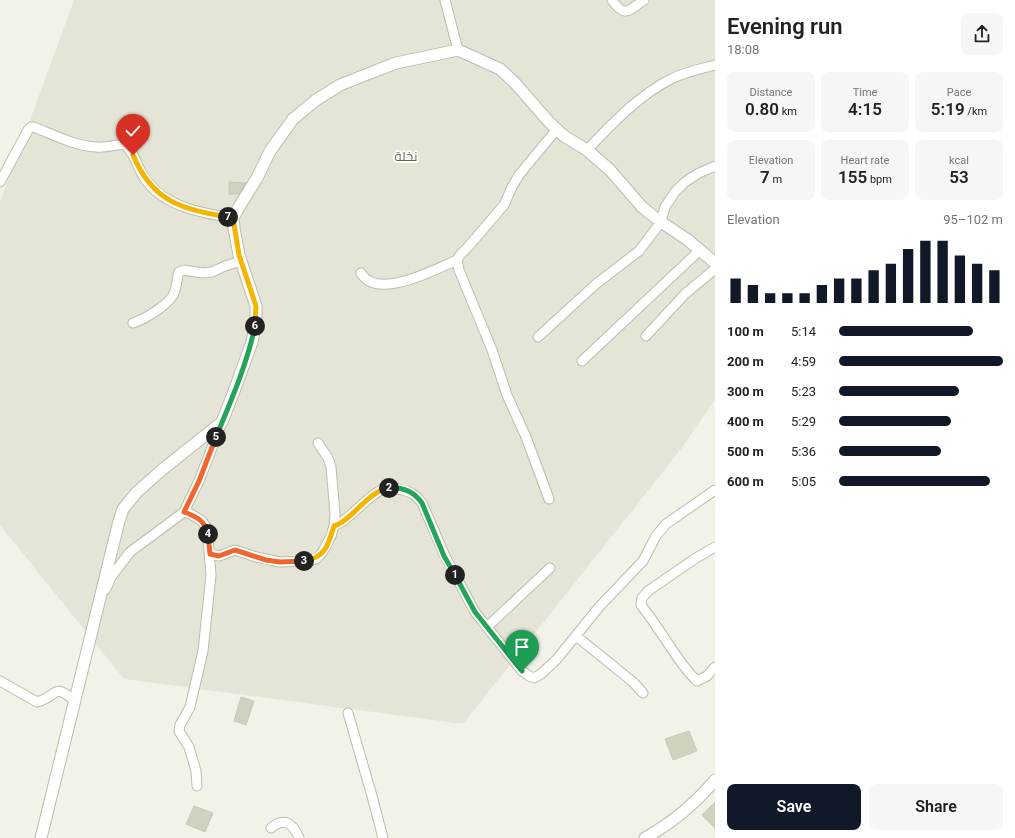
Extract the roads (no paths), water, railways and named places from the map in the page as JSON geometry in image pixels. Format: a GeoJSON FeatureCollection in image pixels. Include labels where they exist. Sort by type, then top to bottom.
{"type":"FeatureCollection","features":[{"type":"Feature","properties":{"kind":"street"},"geometry":{"type":"LineString","coordinates":[[445,0],[458,50]]}},
{"type":"Feature","properties":{"kind":"street"},"geometry":{"type":"LineString","coordinates":[[612,0],[622,11],[627,11],[644,0]]}},
{"type":"Feature","properties":{"kind":"street"},"geometry":{"type":"LineString","coordinates":[[99,604],[111,577],[130,552],[184,512],[199,481],[252,342],[256,321],[256,306],[238,248],[233,218],[257,178],[270,151],[293,119],[316,100],[340,86],[396,63],[458,50],[500,69],[520,88],[548,122],[564,136],[587,150],[610,170],[642,207],[688,240],[715,263]]}},
{"type":"Feature","properties":{"kind":"street"},"geometry":{"type":"LineString","coordinates":[[587,150],[615,120],[651,91],[671,79],[691,71],[715,65]]}},
{"type":"Feature","properties":{"kind":"street"},"geometry":{"type":"LineString","coordinates":[[0,182],[28,130],[31,127],[34,127],[72,143],[89,147],[98,148],[124,144],[131,151],[145,179],[160,195],[172,202],[200,212],[233,218]]}},
{"type":"Feature","properties":{"kind":"street"},"geometry":{"type":"LineString","coordinates":[[361,273],[364,278],[372,282],[388,285],[406,280],[457,260],[504,205],[519,175],[557,129]]}},
{"type":"Feature","properties":{"kind":"street"},"geometry":{"type":"LineString","coordinates":[[538,336],[596,284],[639,251],[661,222],[665,208],[675,192],[685,182],[699,173],[715,166]]}},
{"type":"Feature","properties":{"kind":"street"},"geometry":{"type":"LineString","coordinates":[[582,361],[700,250]]}},
{"type":"Feature","properties":{"kind":"street"},"geometry":{"type":"LineString","coordinates":[[457,260],[459,270],[492,350],[507,395],[526,437],[549,499]]}},
{"type":"Feature","properties":{"kind":"street"},"geometry":{"type":"LineString","coordinates":[[133,323],[143,320],[169,301],[175,291],[179,272],[184,270],[203,273],[212,272],[242,261]]}},
{"type":"Feature","properties":{"kind":"street"},"geometry":{"type":"LineString","coordinates":[[646,336],[685,294],[715,269]]}},
{"type":"Feature","properties":{"kind":"street"},"geometry":{"type":"LineString","coordinates":[[41,838],[74,700],[123,510],[138,492],[163,469],[222,422]]}},
{"type":"Feature","properties":{"kind":"street"},"geometry":{"type":"LineString","coordinates":[[210,554],[219,556],[235,550],[256,557],[280,562],[316,559],[322,553],[328,545],[334,526],[335,514],[331,467],[328,458],[318,444]]}},
{"type":"Feature","properties":{"kind":"street"},"geometry":{"type":"LineString","coordinates":[[334,526],[343,522],[384,489],[394,488],[408,491],[416,496],[422,503],[448,562],[475,612],[522,671],[534,678],[541,674],[557,659],[599,607],[643,561],[656,536],[666,524],[715,490]]}},
{"type":"Feature","properties":{"kind":"street"},"geometry":{"type":"LineString","coordinates":[[184,512],[191,514],[202,521],[207,528],[212,576],[203,651],[190,707],[180,725],[179,731],[189,747],[196,771],[197,786]]}},
{"type":"Feature","properties":{"kind":"street"},"geometry":{"type":"LineString","coordinates":[[715,547],[696,558],[648,591],[642,598],[641,604],[678,660],[688,673],[697,681],[707,676],[715,667]]}},
{"type":"Feature","properties":{"kind":"street"},"geometry":{"type":"LineString","coordinates":[[487,627],[550,568]]}},
{"type":"Feature","properties":{"kind":"street"},"geometry":{"type":"LineString","coordinates":[[576,636],[633,682],[643,693]]}},
{"type":"Feature","properties":{"kind":"street"},"geometry":{"type":"LineString","coordinates":[[0,681],[37,702],[44,700],[58,691],[62,691],[74,700]]}},
{"type":"Feature","properties":{"kind":"street"},"geometry":{"type":"LineString","coordinates":[[348,713],[383,838]]}},
{"type":"Feature","properties":{"kind":"street"},"geometry":{"type":"LineString","coordinates":[[645,838],[660,830],[693,804],[715,780]]}},
{"type":"Feature","properties":{"kind":"street"},"geometry":{"type":"LineString","coordinates":[[271,828],[282,821],[290,824],[299,838]]}},
{"type":"Feature","properties":{"kind":"district","name":"نخلة"},"geometry":{"type":"Point","coordinates":[406,156]}}]}
